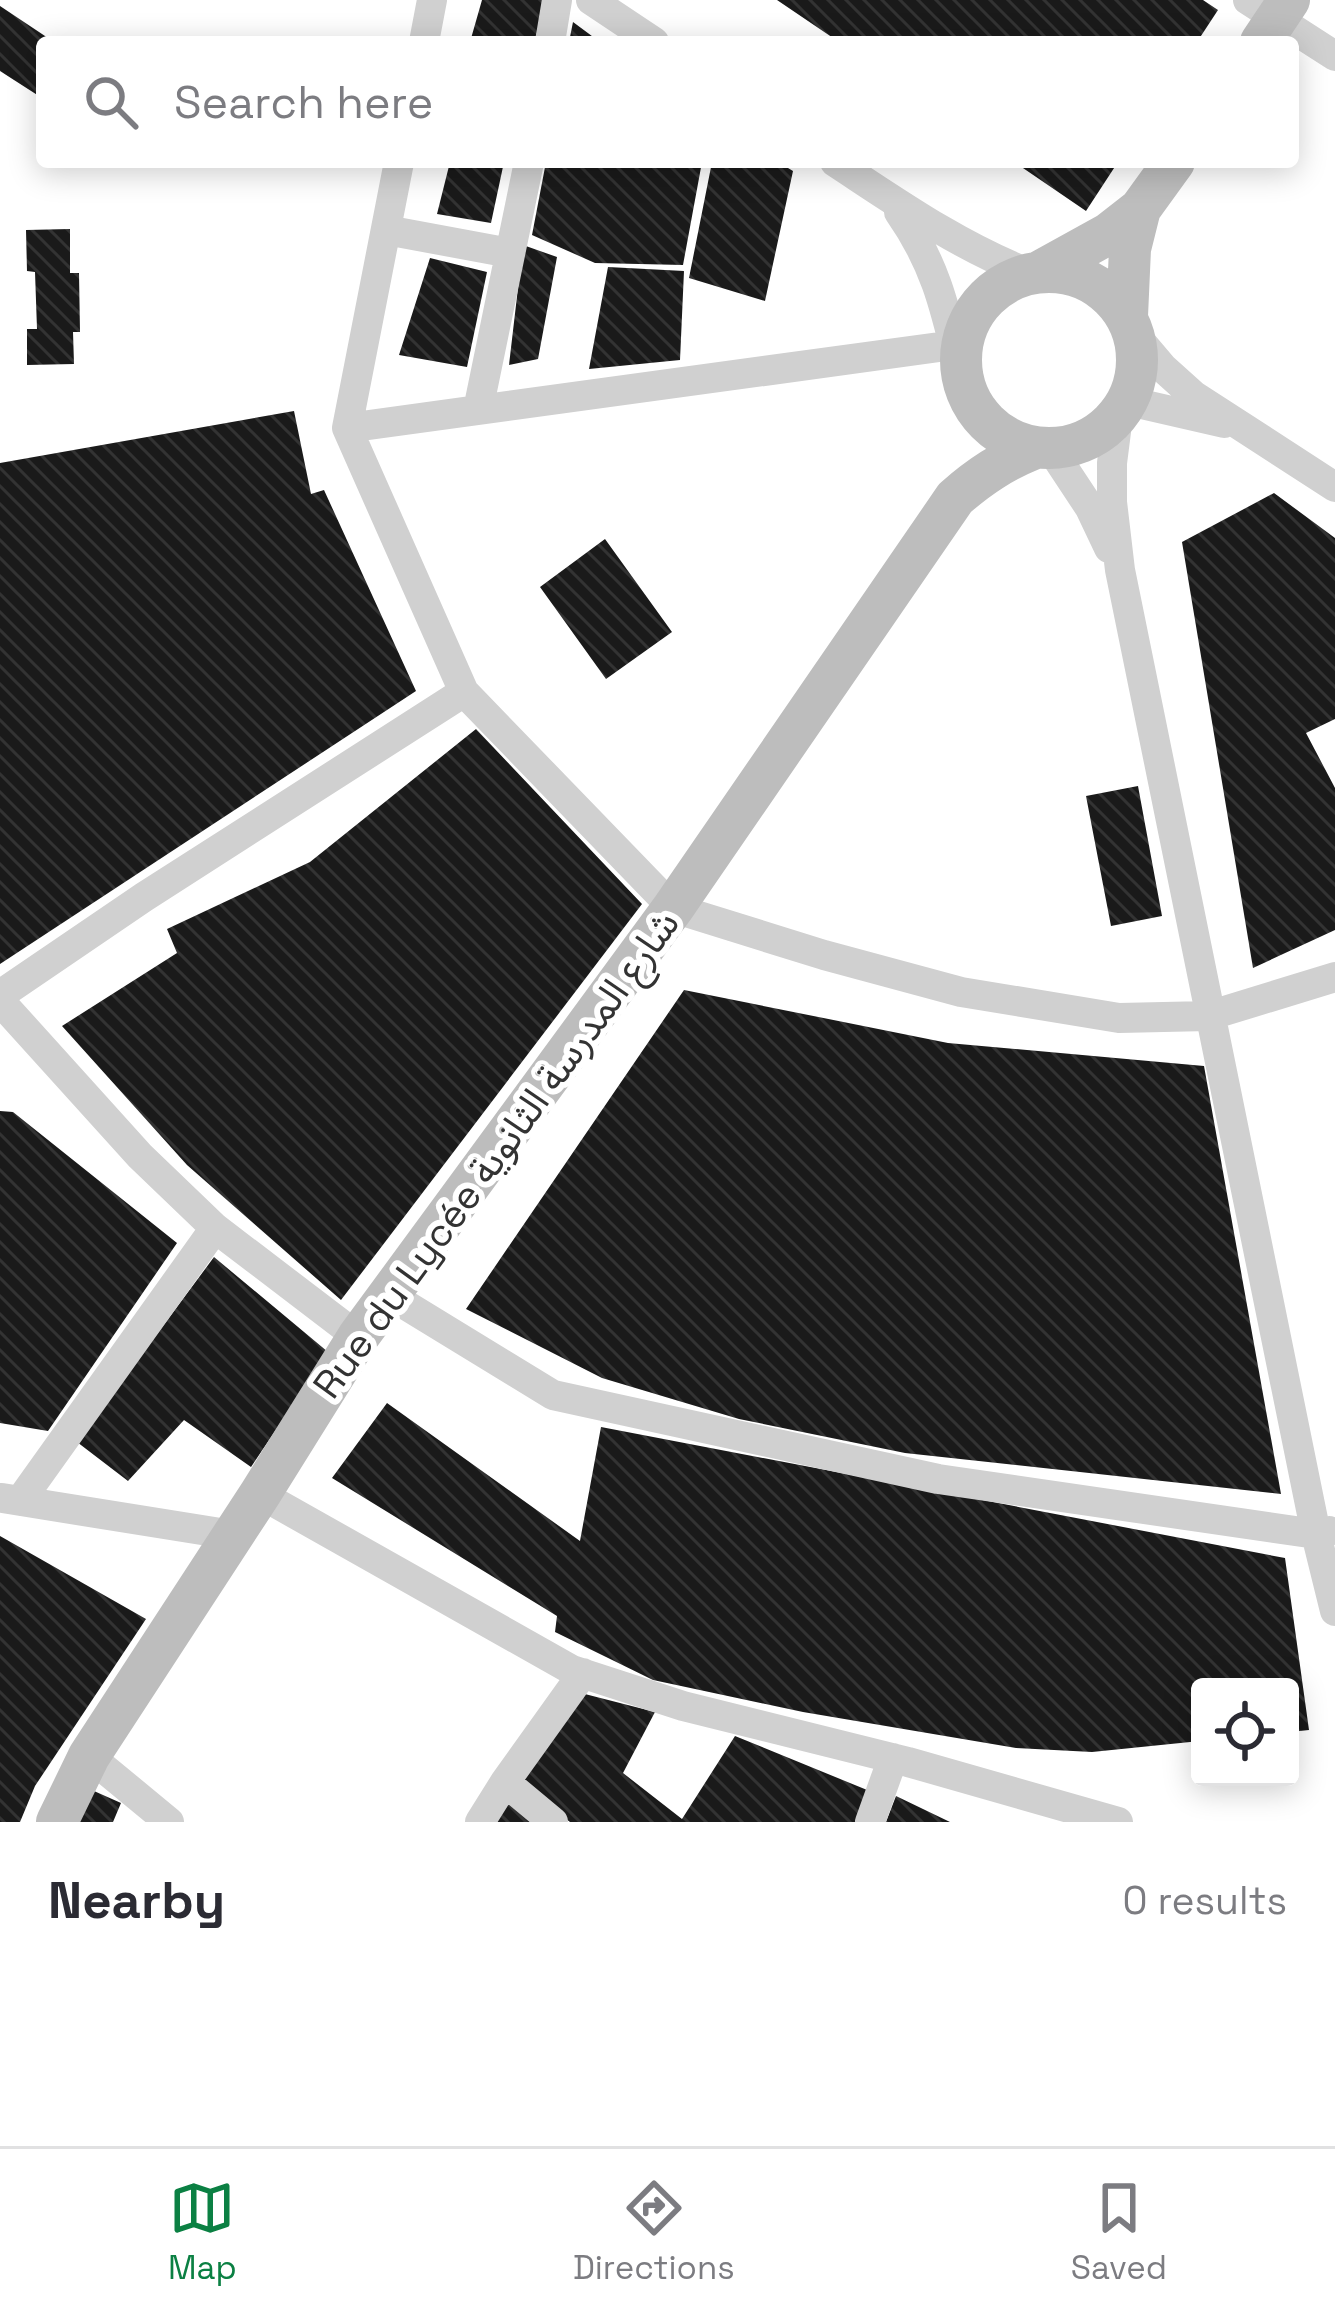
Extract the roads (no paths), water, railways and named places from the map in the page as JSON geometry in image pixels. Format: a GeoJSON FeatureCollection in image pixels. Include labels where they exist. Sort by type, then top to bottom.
{"type":"FeatureCollection","features":[{"type":"Feature","properties":{"kind":"street"},"geometry":{"type":"LineString","coordinates":[[425,36],[432,0]]}},
{"type":"Feature","properties":{"kind":"street"},"geometry":{"type":"LineString","coordinates":[[551,36],[557,0]]}},
{"type":"Feature","properties":{"kind":"street"},"geometry":{"type":"LineString","coordinates":[[591,0],[645,36]]}},
{"type":"Feature","properties":{"kind":"street"},"geometry":{"type":"LineString","coordinates":[[1269,15],[1335,56]]}},
{"type":"Feature","properties":{"kind":"street"},"geometry":{"type":"LineString","coordinates":[[398,168],[347,428],[464,692],[674,908],[961,992],[1119,1018],[1208,1016],[1335,977]]}},
{"type":"Feature","properties":{"kind":"street"},"geometry":{"type":"LineString","coordinates":[[478,410],[528,168]]}},
{"type":"Feature","properties":{"kind":"street"},"geometry":{"type":"LineString","coordinates":[[844,168],[960,243],[1035,272],[1067,273],[1091,281],[1112,296],[1163,368],[1193,395],[1335,487]]}},
{"type":"Feature","properties":{"kind":"street"},"geometry":{"type":"LineString","coordinates":[[961,371],[962,341],[975,310],[998,287],[1108,234],[1140,209],[1170,168]]}},
{"type":"Feature","properties":{"kind":"street"},"geometry":{"type":"LineString","coordinates":[[888,197],[934,272],[961,371],[979,415],[994,430],[1043,449],[1076,445],[1100,434],[1123,409]]}},
{"type":"Feature","properties":{"kind":"street"},"geometry":{"type":"LineString","coordinates":[[1140,209],[1130,249],[1136,380],[1123,409],[1112,463],[1120,570],[1208,1016],[1325,1532],[1335,1611]]}},
{"type":"Feature","properties":{"kind":"street"},"geometry":{"type":"LineString","coordinates":[[386,230],[510,253]]}},
{"type":"Feature","properties":{"kind":"street"},"geometry":{"type":"LineString","coordinates":[[347,428],[478,410],[961,371]]}},
{"type":"Feature","properties":{"kind":"street","name":"Rue du Lycée شارع المدرسة الثانوية"},"geometry":{"type":"LineString","coordinates":[[956,498],[963,457],[961,371]]}},
{"type":"Feature","properties":{"kind":"street"},"geometry":{"type":"LineString","coordinates":[[1123,409],[1242,427]]}},
{"type":"Feature","properties":{"kind":"street"},"geometry":{"type":"LineString","coordinates":[[1043,449],[1090,508],[1120,570]]}},
{"type":"Feature","properties":{"kind":"street","name":"Rue du Lycée شارع المدرسة الثانوية"},"geometry":{"type":"LineString","coordinates":[[57,1822],[89,1756],[358,1337],[674,908],[956,498],[1007,459],[1043,449]]}},
{"type":"Feature","properties":{"kind":"street"},"geometry":{"type":"LineString","coordinates":[[358,1337],[215,1228],[140,1156],[0,998],[144,897],[464,692]]}},
{"type":"Feature","properties":{"kind":"street"},"geometry":{"type":"LineString","coordinates":[[215,1228],[10,1500],[233,1535]]}},
{"type":"Feature","properties":{"kind":"street"},"geometry":{"type":"LineString","coordinates":[[391,1296],[553,1395],[938,1479],[1325,1532]]}},
{"type":"Feature","properties":{"kind":"street"},"geometry":{"type":"LineString","coordinates":[[260,1493],[572,1670],[683,1706],[893,1758],[1118,1822]]}},
{"type":"Feature","properties":{"kind":"street"},"geometry":{"type":"LineString","coordinates":[[480,1822],[583,1673]]}},
{"type":"Feature","properties":{"kind":"street"},"geometry":{"type":"LineString","coordinates":[[89,1756],[170,1822]]}},
{"type":"Feature","properties":{"kind":"street"},"geometry":{"type":"LineString","coordinates":[[870,1822],[893,1758]]}},
{"type":"Feature","properties":{"kind":"street"},"geometry":{"type":"LineString","coordinates":[[505,1781],[553,1822]]}}]}
